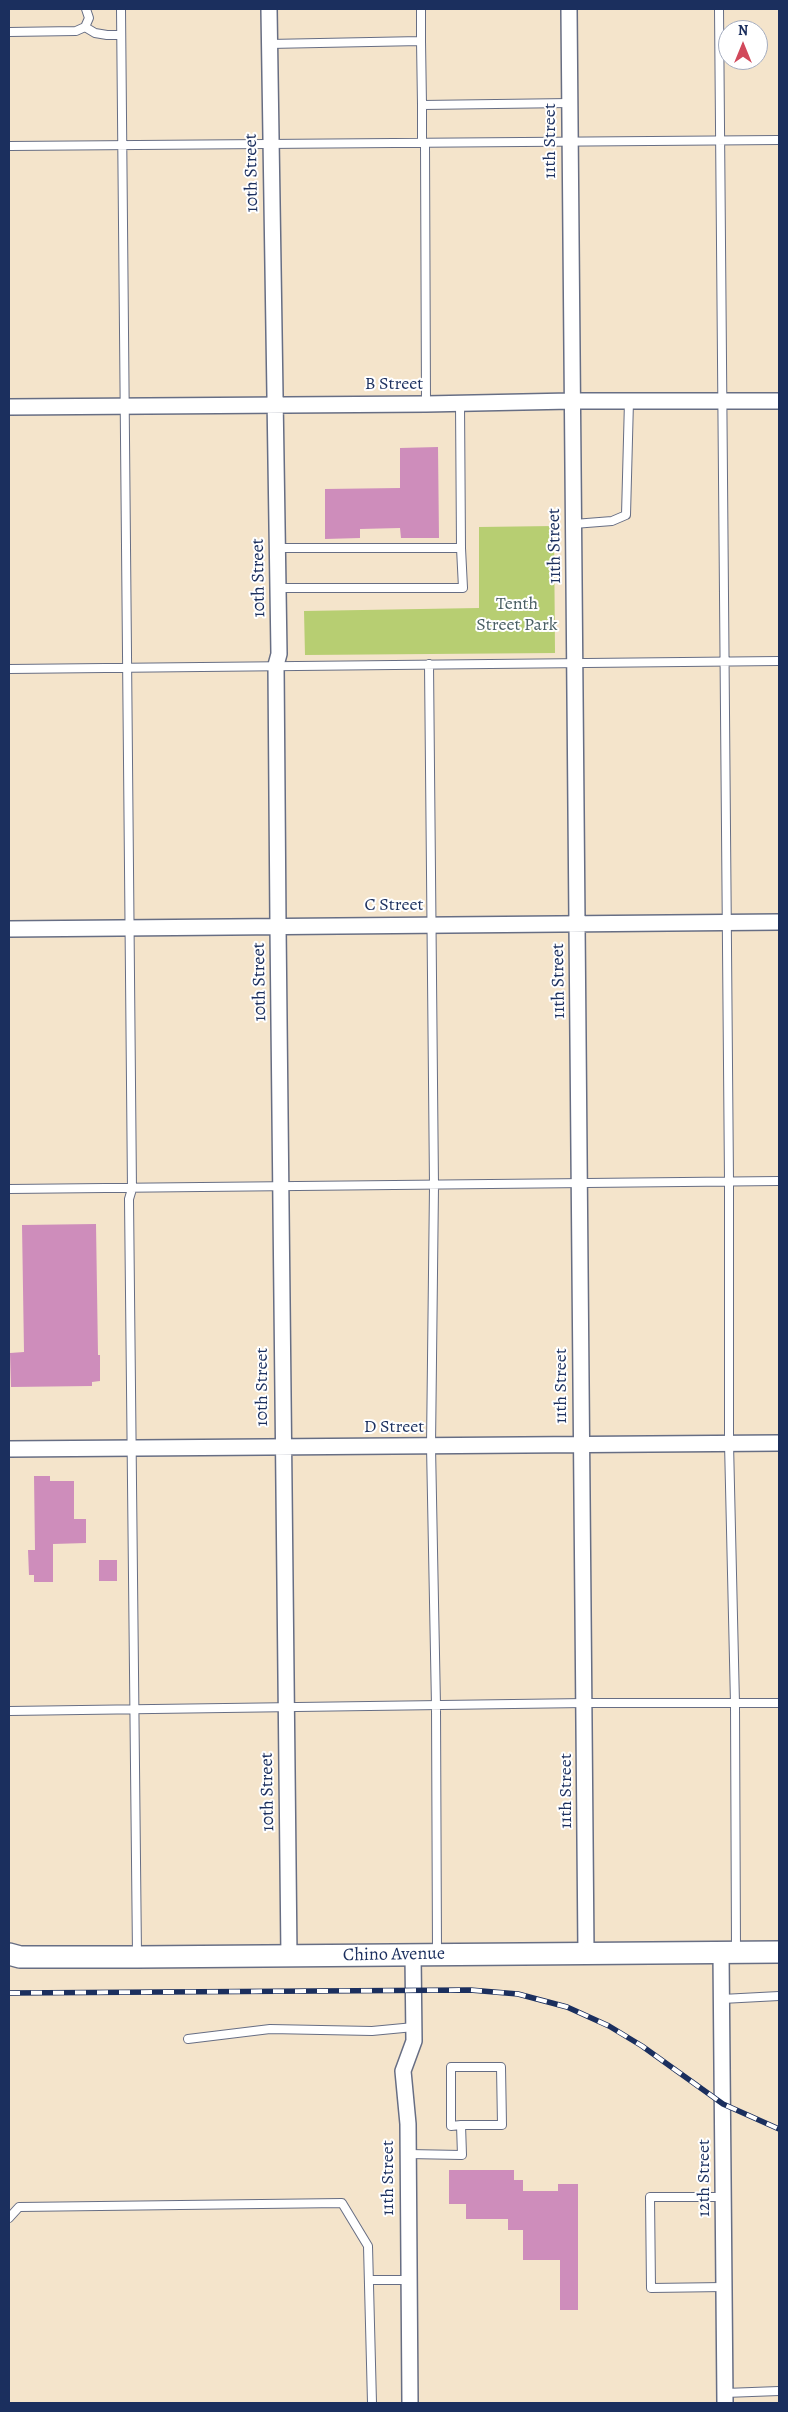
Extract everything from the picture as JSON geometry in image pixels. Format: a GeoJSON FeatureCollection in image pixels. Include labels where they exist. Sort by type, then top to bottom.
{"type":"FeatureCollection","features":[{"type":"Feature","properties":{"kind":"main road","name":"Chino Avenue"},"geometry":{"type":"LineString","coordinates":[[9,1954],[20,1957],[137,1957],[779,1952]]}},
{"type":"Feature","properties":{"kind":"street","name":"10th Street"},"geometry":{"type":"LineString","coordinates":[[269,9],[278,548],[279,654],[276,665],[282,1446],[289,1956]]}},
{"type":"Feature","properties":{"kind":"street","name":"11th Street"},"geometry":{"type":"LineString","coordinates":[[569,9],[586,1953]]}},
{"type":"Feature","properties":{"kind":"street","name":"B Street"},"geometry":{"type":"LineString","coordinates":[[9,407],[460,404],[571,401],[779,401]]}},
{"type":"Feature","properties":{"kind":"street","name":"C Street"},"geometry":{"type":"LineString","coordinates":[[9,929],[779,922]]}},
{"type":"Feature","properties":{"kind":"street","name":"D Street"},"geometry":{"type":"LineString","coordinates":[[9,1449],[779,1443]]}},
{"type":"Feature","properties":{"kind":"street","name":"12th Street"},"geometry":{"type":"LineString","coordinates":[[725,2398],[722,1999],[729,1953]]}},
{"type":"Feature","properties":{"kind":"street","name":"11th Street"},"geometry":{"type":"LineString","coordinates":[[410,2403],[408,2154],[403,2071],[414,2041],[413,1955]]}},
{"type":"Feature","properties":{"kind":"lane"},"geometry":{"type":"LineString","coordinates":[[85,28],[89,18],[86,9]]}},
{"type":"Feature","properties":{"kind":"lane"},"geometry":{"type":"LineString","coordinates":[[121,9],[128,928],[132,1189],[129,1199],[133,1448],[133,1708],[137,1957]]}},
{"type":"Feature","properties":{"kind":"lane"},"geometry":{"type":"LineString","coordinates":[[421,9],[426,404]]}},
{"type":"Feature","properties":{"kind":"lane"},"geometry":{"type":"LineString","coordinates":[[719,9],[730,1443],[736,1704],[729,1953]]}},
{"type":"Feature","properties":{"kind":"lane"},"geometry":{"type":"LineString","coordinates":[[9,32],[76,31],[85,28],[107,35],[121,35]]}},
{"type":"Feature","properties":{"kind":"lane"},"geometry":{"type":"LineString","coordinates":[[269,44],[421,41]]}},
{"type":"Feature","properties":{"kind":"lane"},"geometry":{"type":"LineString","coordinates":[[422,105],[570,103]]}},
{"type":"Feature","properties":{"kind":"lane"},"geometry":{"type":"LineString","coordinates":[[9,146],[779,140]]}},
{"type":"Feature","properties":{"kind":"lane"},"geometry":{"type":"LineString","coordinates":[[574,524],[612,522],[626,515],[629,401]]}},
{"type":"Feature","properties":{"kind":"lane"},"geometry":{"type":"LineString","coordinates":[[278,588],[463,588],[460,404]]}},
{"type":"Feature","properties":{"kind":"lane"},"geometry":{"type":"LineString","coordinates":[[278,548],[461,548]]}},
{"type":"Feature","properties":{"kind":"lane"},"geometry":{"type":"LineString","coordinates":[[9,669],[127,666],[779,661]]}},
{"type":"Feature","properties":{"kind":"lane"},"geometry":{"type":"LineString","coordinates":[[429,664],[434,1186],[431,1446],[436,1706],[437,1955]]}},
{"type":"Feature","properties":{"kind":"lane"},"geometry":{"type":"LineString","coordinates":[[9,1189],[779,1181]]}},
{"type":"Feature","properties":{"kind":"lane"},"geometry":{"type":"LineString","coordinates":[[9,1711],[585,1703],[779,1703]]}},
{"type":"Feature","properties":{"kind":"lane"},"geometry":{"type":"LineString","coordinates":[[722,1999],[779,1996]]}},
{"type":"Feature","properties":{"kind":"lane"},"geometry":{"type":"LineString","coordinates":[[188,2038],[270,2029],[372,2031],[414,2027]]}},
{"type":"Feature","properties":{"kind":"lane"},"geometry":{"type":"LineString","coordinates":[[451,2067],[501,2067],[502,2125],[461,2125],[451,2126],[451,2067]]}},
{"type":"Feature","properties":{"kind":"lane"},"geometry":{"type":"LineString","coordinates":[[408,2154],[462,2155],[461,2125]]}},
{"type":"Feature","properties":{"kind":"lane"},"geometry":{"type":"LineString","coordinates":[[724,2197],[650,2197],[651,2288],[724,2287]]}},
{"type":"Feature","properties":{"kind":"lane"},"geometry":{"type":"LineString","coordinates":[[9,2218],[19,2207],[342,2203],[368,2246],[372,2403]]}},
{"type":"Feature","properties":{"kind":"lane"},"geometry":{"type":"LineString","coordinates":[[369,2280],[409,2280]]}},
{"type":"Feature","properties":{"kind":"lane"},"geometry":{"type":"LineString","coordinates":[[725,2398],[779,2391]]}},
{"type":"Feature","properties":{"kind":"green space","name":"Tenth Street Park"},"geometry":{"type":"Polygon","coordinates":[[[554,526],[555,653],[305,655],[304,611],[479,608],[479,527],[554,526]]]}},
{"type":"Feature","properties":{"kind":"building"},"geometry":{"type":"Polygon","coordinates":[[[438,447],[439,538],[401,538],[400,528],[360,529],[360,538],[325,539],[325,489],[400,488],[400,448],[438,447]]]}},
{"type":"Feature","properties":{"kind":"building"},"geometry":{"type":"Polygon","coordinates":[[[96,1224],[100,1381],[92,1382],[92,1386],[11,1387],[10,1353],[24,1352],[22,1225],[96,1224]]]}},
{"type":"Feature","properties":{"kind":"building"},"geometry":{"type":"Polygon","coordinates":[[[34,1476],[50,1476],[50,1481],[74,1481],[74,1519],[86,1519],[86,1543],[53,1544],[53,1582],[34,1582],[34,1575],[29,1575],[28,1550],[35,1550],[34,1476]]]}},
{"type":"Feature","properties":{"kind":"building"},"geometry":{"type":"Polygon","coordinates":[[[99,1560],[117,1560],[117,1581],[99,1581],[99,1560]]]}},
{"type":"Feature","properties":{"kind":"building"},"geometry":{"type":"Polygon","coordinates":[[[449,2170],[514,2170],[514,2180],[523,2180],[523,2191],[558,2191],[558,2184],[578,2184],[578,2310],[560,2310],[560,2260],[523,2260],[523,2230],[508,2230],[508,2219],[466,2219],[466,2204],[449,2204],[449,2170]]]}},
{"type":"Feature","properties":{"kind":"railway"},"geometry":{"type":"LineString","coordinates":[[9,1993],[470,1990],[518,1994],[567,2007],[609,2026],[642,2046],[723,2104],[779,2129]]}}]}
